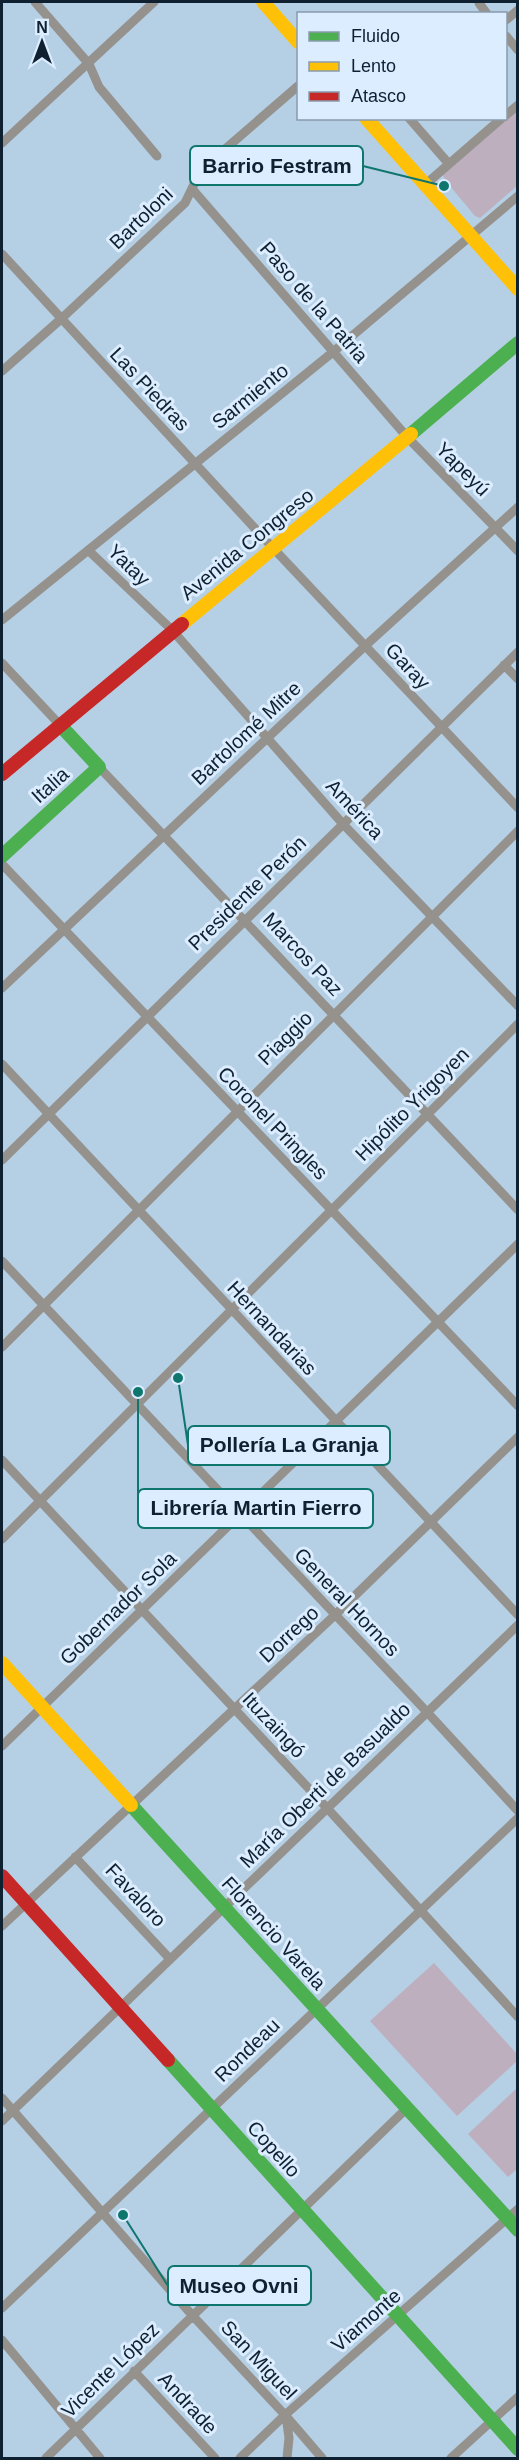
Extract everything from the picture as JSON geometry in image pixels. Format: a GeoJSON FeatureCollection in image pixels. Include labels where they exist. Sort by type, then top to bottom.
{"type":"FeatureCollection","features":[{"type":"Feature","properties":{"kind":"street"},"geometry":{"type":"LineString","coordinates":[[35,2],[89,64],[99,87],[157,156]]}},
{"type":"Feature","properties":{"kind":"street"},"geometry":{"type":"LineString","coordinates":[[2,143],[154,2]]}},
{"type":"Feature","properties":{"kind":"street"},"geometry":{"type":"LineString","coordinates":[[263,2],[297,41]]}},
{"type":"Feature","properties":{"kind":"street"},"geometry":{"type":"LineString","coordinates":[[479,3],[486,12]]}},
{"type":"Feature","properties":{"kind":"street"},"geometry":{"type":"LineString","coordinates":[[507,37],[518,50]]}},
{"type":"Feature","properties":{"kind":"street","name":"Bartoloni"},"geometry":{"type":"LineString","coordinates":[[2,371],[185,203],[198,176],[209,163],[297,87]]}},
{"type":"Feature","properties":{"kind":"street"},"geometry":{"type":"LineString","coordinates":[[368,120],[518,289]]}},
{"type":"Feature","properties":{"kind":"street"},"geometry":{"type":"LineString","coordinates":[[411,120],[448,164]]}},
{"type":"Feature","properties":{"kind":"street"},"geometry":{"type":"LineString","coordinates":[[426,184],[500,120]]}},
{"type":"Feature","properties":{"kind":"street","name":"Paso de la Patria"},"geometry":{"type":"LineString","coordinates":[[193,190],[408,438]]}},
{"type":"Feature","properties":{"kind":"street","name":"Sarmiento"},"geometry":{"type":"LineString","coordinates":[[2,620],[333,352],[518,196]]}},
{"type":"Feature","properties":{"kind":"street","name":"Las Piedras"},"geometry":{"type":"LineString","coordinates":[[2,254],[273,548]]}},
{"type":"Feature","properties":{"kind":"street","name":"Avenida Congreso"},"geometry":{"type":"LineString","coordinates":[[2,774],[172,630],[408,438],[518,343]]}},
{"type":"Feature","properties":{"kind":"street","name":"Yapeyú"},"geometry":{"type":"LineString","coordinates":[[408,438],[518,551]]}},
{"type":"Feature","properties":{"kind":"street","name":"Bartolomé Mitre"},"geometry":{"type":"LineString","coordinates":[[2,988],[62,928],[518,507]]}},
{"type":"Feature","properties":{"kind":"street","name":"Garay"},"geometry":{"type":"LineString","coordinates":[[273,548],[518,808]]}},
{"type":"Feature","properties":{"kind":"street","name":"Yatay"},"geometry":{"type":"LineString","coordinates":[[88,550],[172,630]]}},
{"type":"Feature","properties":{"kind":"street","name":"América"},"geometry":{"type":"LineString","coordinates":[[172,630],[343,824],[518,1006]]}},
{"type":"Feature","properties":{"kind":"street","name":"Presidente Perón"},"geometry":{"type":"LineString","coordinates":[[2,1160],[518,652]]}},
{"type":"Feature","properties":{"kind":"street"},"geometry":{"type":"LineString","coordinates":[[2,663],[60,725]]}},
{"type":"Feature","properties":{"kind":"street"},"geometry":{"type":"LineString","coordinates":[[504,665],[518,680]]}},
{"type":"Feature","properties":{"kind":"street","name":"Marcos Paz"},"geometry":{"type":"LineString","coordinates":[[60,725],[518,1210]]}},
{"type":"Feature","properties":{"kind":"street","name":"Italia"},"geometry":{"type":"LineString","coordinates":[[2,856],[99,767]]}},
{"type":"Feature","properties":{"kind":"street","name":"Piaggio"},"geometry":{"type":"LineString","coordinates":[[2,1347],[518,831]]}},
{"type":"Feature","properties":{"kind":"street","name":"Coronel Pringles"},"geometry":{"type":"LineString","coordinates":[[2,864],[518,1406]]}},
{"type":"Feature","properties":{"kind":"street","name":"Hipólito Yrigoyen"},"geometry":{"type":"LineString","coordinates":[[2,1539],[518,1024]]}},
{"type":"Feature","properties":{"kind":"street","name":"Hernandarias"},"geometry":{"type":"LineString","coordinates":[[2,1064],[518,1615]]}},
{"type":"Feature","properties":{"kind":"street","name":"Gobernador Sola"},"geometry":{"type":"LineString","coordinates":[[2,1746],[518,1244]]}},
{"type":"Feature","properties":{"kind":"street","name":"General Hornos"},"geometry":{"type":"LineString","coordinates":[[2,1261],[518,1811]]}},
{"type":"Feature","properties":{"kind":"street","name":"Dorrego"},"geometry":{"type":"LineString","coordinates":[[2,1926],[25,1902],[335,1615],[518,1437]]}},
{"type":"Feature","properties":{"kind":"street","name":"Ituzaingó"},"geometry":{"type":"LineString","coordinates":[[2,1461],[516,2013]]}},
{"type":"Feature","properties":{"kind":"street","name":"María Oberti de Basualdo"},"geometry":{"type":"LineString","coordinates":[[2,2121],[518,1625]]}},
{"type":"Feature","properties":{"kind":"street","name":"Florencio Varela"},"geometry":{"type":"LineString","coordinates":[[2,1662],[407,2108],[512,2214],[518,2230]]}},
{"type":"Feature","properties":{"kind":"street","name":"Rondeau"},"geometry":{"type":"LineString","coordinates":[[2,2308],[518,1818]]}},
{"type":"Feature","properties":{"kind":"street","name":"Favaloro"},"geometry":{"type":"LineString","coordinates":[[75,1857],[170,1959]]}},
{"type":"Feature","properties":{"kind":"street","name":"Copello"},"geometry":{"type":"LineString","coordinates":[[2,1876],[518,2448]]}},
{"type":"Feature","properties":{"kind":"street","name":"San Miguel"},"geometry":{"type":"LineString","coordinates":[[2,2098],[192,2315],[322,2458]]}},
{"type":"Feature","properties":{"kind":"street","name":"Vicente López"},"geometry":{"type":"LineString","coordinates":[[46,2458],[407,2108]]}},
{"type":"Feature","properties":{"kind":"street","name":"Viamonte"},"geometry":{"type":"LineString","coordinates":[[240,2458],[285,2415],[512,2214]]}},
{"type":"Feature","properties":{"kind":"street"},"geometry":{"type":"LineString","coordinates":[[2,2340],[100,2458]]}},
{"type":"Feature","properties":{"kind":"street","name":"Andrade"},"geometry":{"type":"LineString","coordinates":[[135,2372],[215,2458]]}},
{"type":"Feature","properties":{"kind":"street"},"geometry":{"type":"LineString","coordinates":[[451,2458],[518,2397]]}},
{"type":"Feature","properties":{"kind":"street"},"geometry":{"type":"LineString","coordinates":[[285,2415],[289,2438],[287,2458]]}},
{"type":"Feature","properties":{"kind":"shaded area"},"geometry":{"type":"Polygon","coordinates":[[[517,110],[517,186],[480,218],[475,216],[443,175],[517,110]]]}},
{"type":"Feature","properties":{"kind":"shaded area"},"geometry":{"type":"Polygon","coordinates":[[[434,1963],[517,2054],[517,2061],[457,2116],[370,2021],[434,1963]]]}},
{"type":"Feature","properties":{"kind":"shaded area"},"geometry":{"type":"Polygon","coordinates":[[[517,2088],[517,2169],[508,2177],[468,2134],[517,2088]]]}},
{"type":"Feature","properties":{"kind":"traffic: fast"},"geometry":{"type":"LineString","coordinates":[[411,434],[518,343]]}},
{"type":"Feature","properties":{"kind":"traffic: fast"},"geometry":{"type":"LineString","coordinates":[[2,856],[99,767],[60,725]]}},
{"type":"Feature","properties":{"kind":"traffic: fast"},"geometry":{"type":"LineString","coordinates":[[131,1805],[518,2230]]}},
{"type":"Feature","properties":{"kind":"traffic: fast"},"geometry":{"type":"LineString","coordinates":[[168,2060],[518,2449]]}},
{"type":"Feature","properties":{"kind":"traffic: slow"},"geometry":{"type":"LineString","coordinates":[[263,2],[297,41]]}},
{"type":"Feature","properties":{"kind":"traffic: slow"},"geometry":{"type":"LineString","coordinates":[[368,120],[518,289]]}},
{"type":"Feature","properties":{"kind":"traffic: slow"},"geometry":{"type":"LineString","coordinates":[[182,624],[411,434]]}},
{"type":"Feature","properties":{"kind":"traffic: slow"},"geometry":{"type":"LineString","coordinates":[[2,1663],[131,1805]]}},
{"type":"Feature","properties":{"kind":"traffic: jam"},"geometry":{"type":"LineString","coordinates":[[2,774],[182,624]]}},
{"type":"Feature","properties":{"kind":"traffic: jam"},"geometry":{"type":"LineString","coordinates":[[2,1876],[168,2060]]}},
{"type":"Feature","properties":{"kind":"place","name":"Barrio Festram"},"geometry":{"type":"Point","coordinates":[444,186]}},
{"type":"Feature","properties":{"kind":"place","name":"Pollería La Granja"},"geometry":{"type":"Point","coordinates":[178,1378]}},
{"type":"Feature","properties":{"kind":"place","name":"Librería Martin Fierro"},"geometry":{"type":"Point","coordinates":[138,1392]}},
{"type":"Feature","properties":{"kind":"place","name":"Museo Ovni"},"geometry":{"type":"Point","coordinates":[123,2215]}}]}
